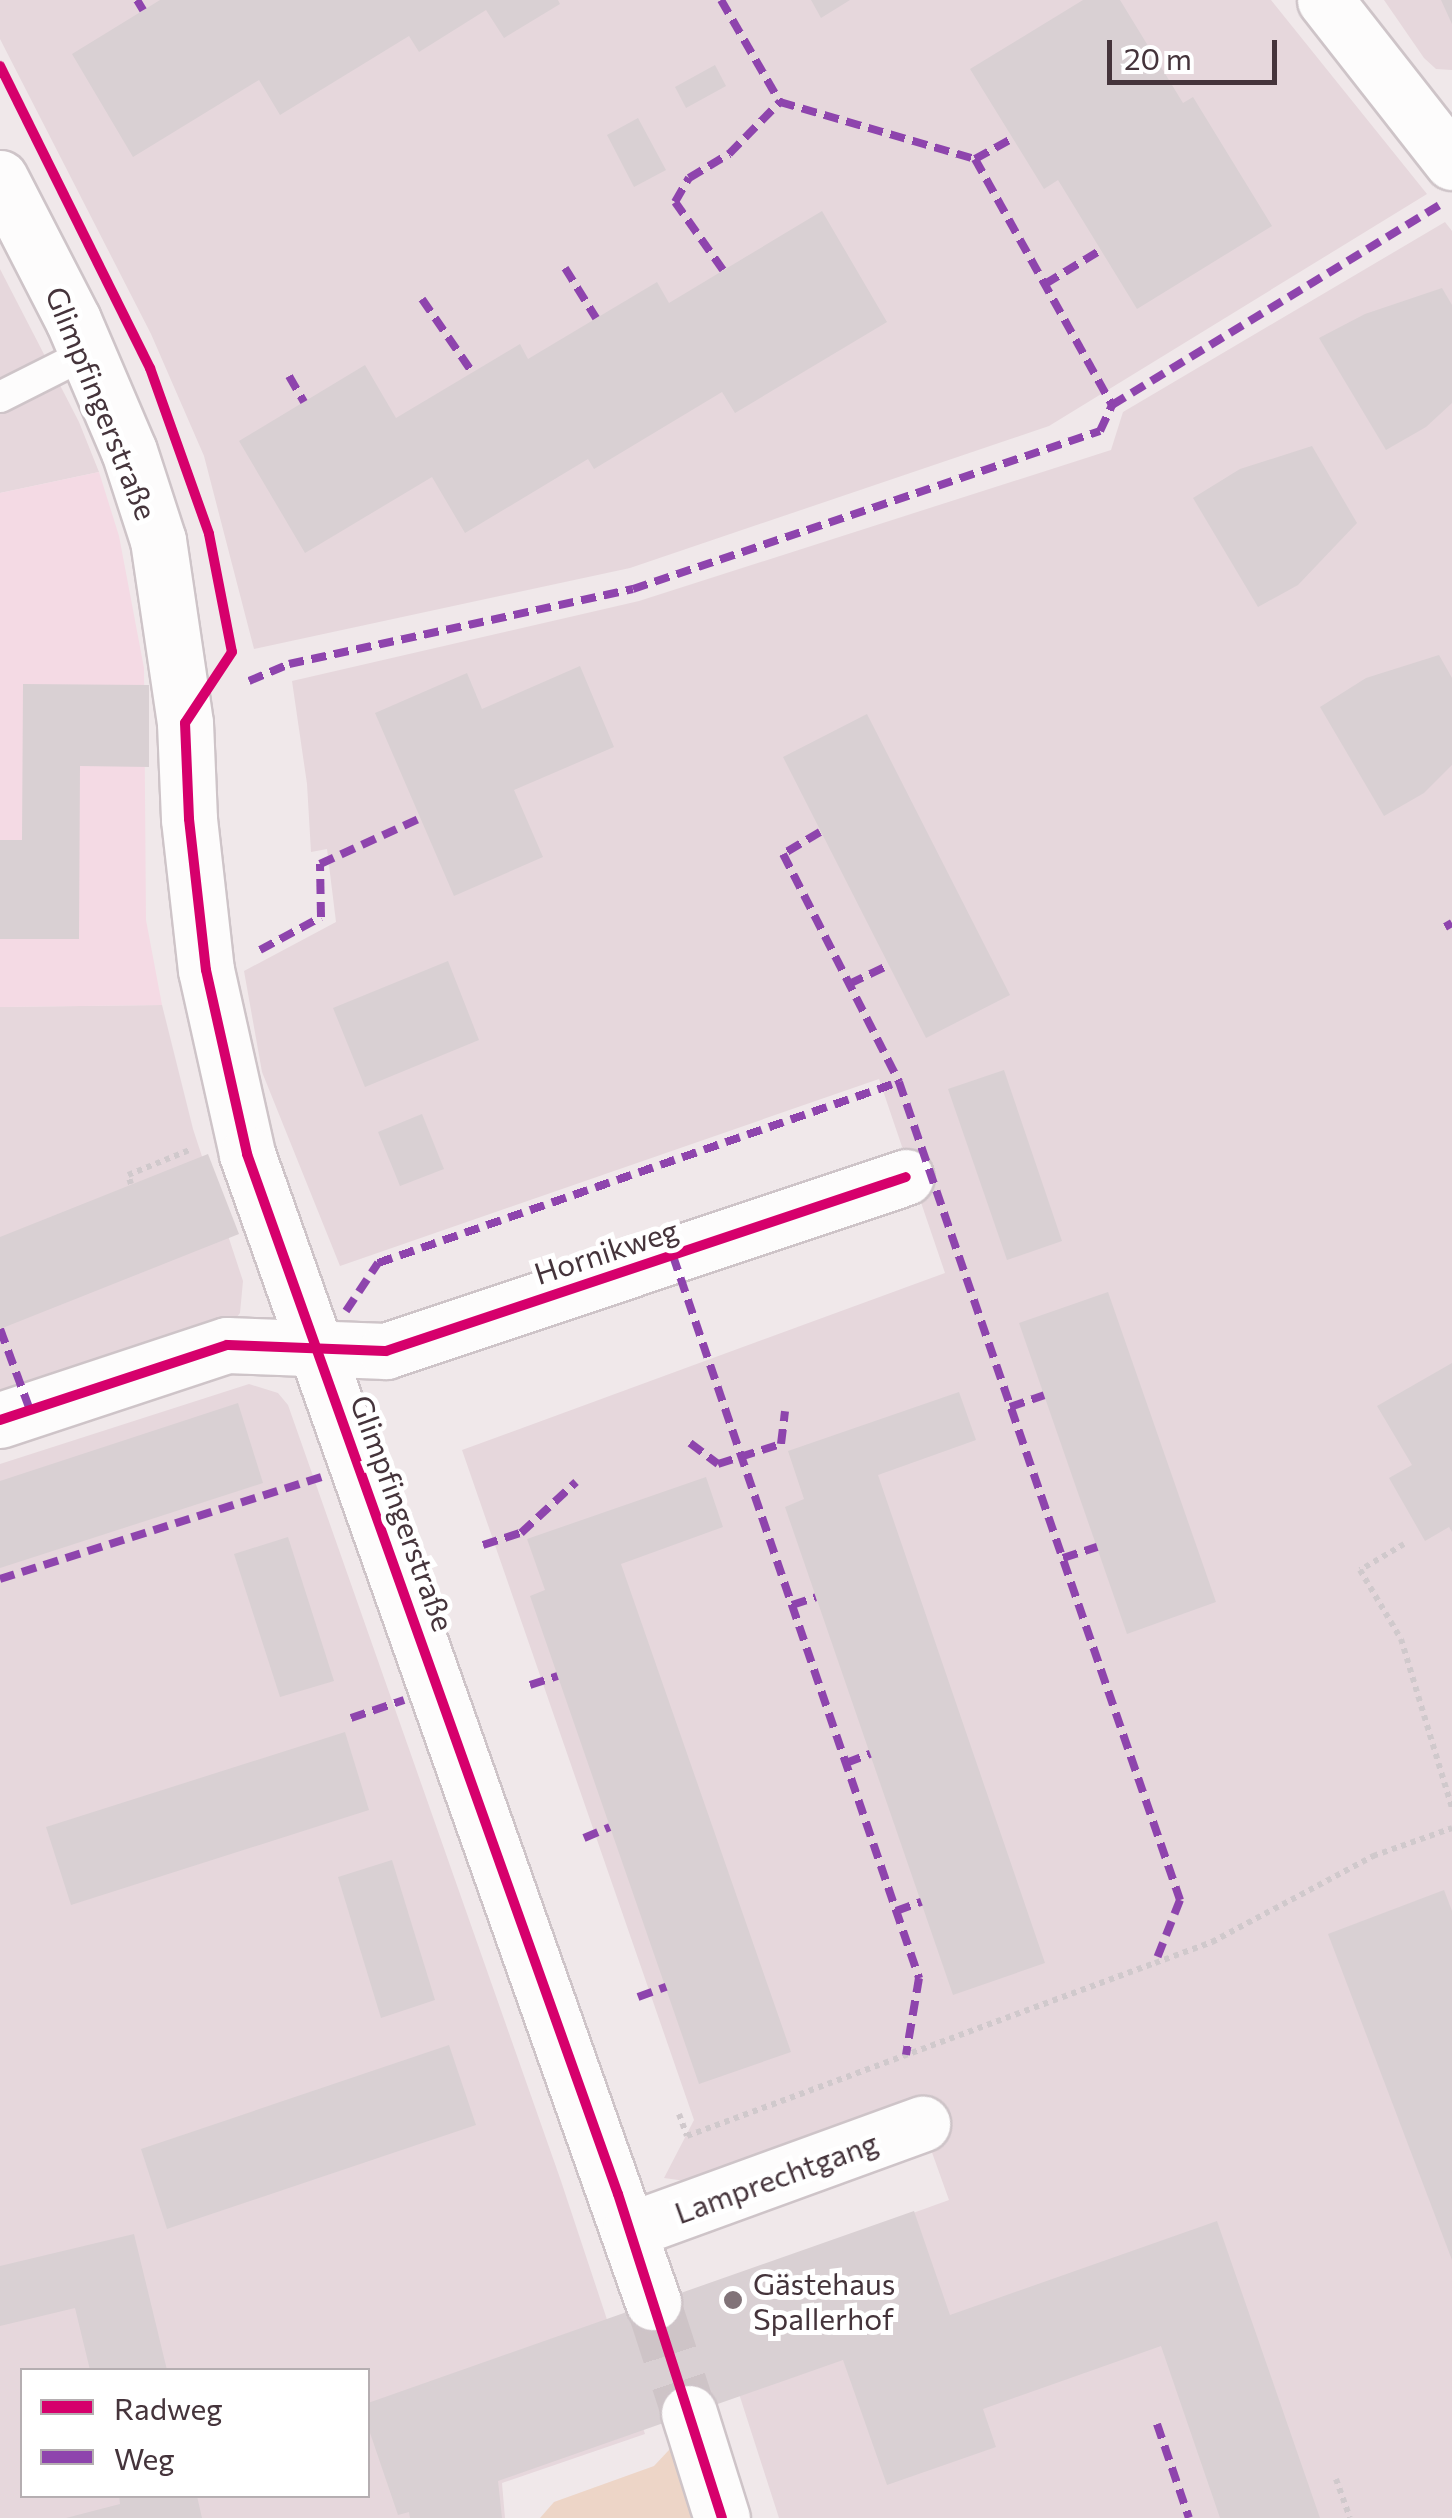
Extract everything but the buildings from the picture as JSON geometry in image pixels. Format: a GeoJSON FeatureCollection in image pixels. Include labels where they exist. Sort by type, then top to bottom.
{"type":"FeatureCollection","features":[{"type":"Feature","properties":{"kind":"street"},"geometry":{"type":"LineString","coordinates":[[1325,0],[1436,111],[1452,162]]}},
{"type":"Feature","properties":{"kind":"street","name":"Glimpfingerstraße"},"geometry":{"type":"LineString","coordinates":[[0,178],[87,353],[129,451],[158,540],[185,724],[188,819],[206,970],[248,1154],[653,2302]]}},
{"type":"Feature","properties":{"kind":"street","name":"Hornikweg"},"geometry":{"type":"LineString","coordinates":[[0,1420],[227,1345],[386,1351],[906,1177]]}},
{"type":"Feature","properties":{"kind":"street","name":"Lamprechtgang"},"geometry":{"type":"LineString","coordinates":[[630,2230],[922,2124]]}},
{"type":"Feature","properties":{"kind":"street"},"geometry":{"type":"LineString","coordinates":[[689,2413],[722,2518]]}},
{"type":"Feature","properties":{"kind":"lane"},"geometry":{"type":"LineString","coordinates":[[0,397],[87,353]]}},
{"type":"Feature","properties":{"kind":"path"},"geometry":{"type":"LineString","coordinates":[[131,1184],[128,1175],[210,1142]]}},
{"type":"Feature","properties":{"kind":"path"},"geometry":{"type":"LineString","coordinates":[[1404,1544],[1360,1570],[1401,1638],[1452,1808]]}},
{"type":"Feature","properties":{"kind":"path"},"geometry":{"type":"LineString","coordinates":[[678,2114],[687,2136],[1156,1963],[1212,1942],[1372,1856],[1452,1828]]}},
{"type":"Feature","properties":{"kind":"path"},"geometry":{"type":"LineString","coordinates":[[1336,2479],[1350,2518]]}},
{"type":"Feature","properties":{"kind":"shaded area"},"geometry":{"type":"Polygon","coordinates":[[[0,0],[1271,0],[1427,194],[1049,426],[630,568],[254,649],[204,456],[151,334],[0,39],[0,0]]]}},
{"type":"Feature","properties":{"kind":"shaded area"},"geometry":{"type":"Polygon","coordinates":[[[1384,0],[1452,0],[1452,70],[1436,69],[1424,58],[1384,0]]]}},
{"type":"Feature","properties":{"kind":"shaded area"},"geometry":{"type":"Polygon","coordinates":[[[1445,222],[1452,231],[1452,2518],[779,2518],[705,2288],[949,2200],[915,2105],[700,2183],[664,2178],[694,2120],[462,1450],[945,1273],[879,1079],[340,1266],[262,1072],[244,971],[336,922],[327,849],[311,852],[307,784],[292,681],[639,601],[1111,450],[1123,412],[1445,222]]]}},
{"type":"Feature","properties":{"kind":"shaded area"},"geometry":{"type":"Polygon","coordinates":[[[0,269],[79,422],[99,472],[0,493],[0,269]]]}},
{"type":"Feature","properties":{"kind":"shaded area"},"geometry":{"type":"Polygon","coordinates":[[[99,472],[119,536],[144,668],[146,920],[162,1005],[0,1007],[0,493],[99,472]]]}},
{"type":"Feature","properties":{"kind":"shaded area"},"geometry":{"type":"Polygon","coordinates":[[[162,1005],[193,1129],[243,1281],[240,1313],[228,1328],[0,1402],[0,1007],[162,1005]]]}},
{"type":"Feature","properties":{"kind":"shaded area"},"geometry":{"type":"Polygon","coordinates":[[[249,1384],[278,1393],[288,1405],[561,2181],[645,2434],[502,2483],[505,2518],[0,2518],[0,1464],[249,1384]]]}},
{"type":"Feature","properties":{"kind":"shaded area"},"geometry":{"type":"Polygon","coordinates":[[[673,2435],[700,2518],[540,2518],[554,2502],[654,2466],[669,2450],[673,2435]]]}},
{"type":"Feature","properties":{"kind":"tunnel"},"geometry":{"type":"LineString","coordinates":[[653,2302],[689,2413]]}},
{"type":"Feature","properties":{"kind":"marked path"},"geometry":{"type":"LineString","coordinates":[[137,0],[143,10]]}},
{"type":"Feature","properties":{"kind":"marked path"},"geometry":{"type":"LineString","coordinates":[[721,0],[780,102],[975,159],[1112,405]]}},
{"type":"Feature","properties":{"kind":"marked path"},"geometry":{"type":"LineString","coordinates":[[723,270],[675,202],[689,178],[729,154],[780,102]]}},
{"type":"Feature","properties":{"kind":"marked path"},"geometry":{"type":"LineString","coordinates":[[975,159],[1013,138]]}},
{"type":"Feature","properties":{"kind":"marked path"},"geometry":{"type":"LineString","coordinates":[[249,681],[289,664],[633,589],[1100,431],[1112,405],[1446,201]]}},
{"type":"Feature","properties":{"kind":"marked path"},"geometry":{"type":"LineString","coordinates":[[1045,284],[1101,250]]}},
{"type":"Feature","properties":{"kind":"marked path"},"geometry":{"type":"LineString","coordinates":[[565,268],[596,318]]}},
{"type":"Feature","properties":{"kind":"marked path"},"geometry":{"type":"LineString","coordinates":[[422,299],[472,372]]}},
{"type":"Feature","properties":{"kind":"marked path"},"geometry":{"type":"LineString","coordinates":[[289,376],[304,402]]}},
{"type":"Feature","properties":{"kind":"marked path"},"geometry":{"type":"LineString","coordinates":[[260,950],[321,917],[320,864],[421,818]]}},
{"type":"Feature","properties":{"kind":"marked path"},"geometry":{"type":"LineString","coordinates":[[820,832],[783,854],[899,1082],[1180,1900],[1155,1963]]}},
{"type":"Feature","properties":{"kind":"marked path"},"geometry":{"type":"LineString","coordinates":[[1445,927],[1452,923]]}},
{"type":"Feature","properties":{"kind":"marked path"},"geometry":{"type":"LineString","coordinates":[[849,984],[889,965]]}},
{"type":"Feature","properties":{"kind":"marked path"},"geometry":{"type":"LineString","coordinates":[[346,1311],[378,1263],[899,1082]]}},
{"type":"Feature","properties":{"kind":"marked path"},"geometry":{"type":"LineString","coordinates":[[673,1256],[919,1978],[906,2055]]}},
{"type":"Feature","properties":{"kind":"marked path"},"geometry":{"type":"LineString","coordinates":[[0,1329],[30,1410]]}},
{"type":"Feature","properties":{"kind":"marked path"},"geometry":{"type":"LineString","coordinates":[[1010,1407],[1044,1395]]}},
{"type":"Feature","properties":{"kind":"marked path"},"geometry":{"type":"LineString","coordinates":[[690,1443],[718,1464],[781,1444],[785,1411]]}},
{"type":"Feature","properties":{"kind":"marked path"},"geometry":{"type":"LineString","coordinates":[[0,1579],[325,1476]]}},
{"type":"Feature","properties":{"kind":"marked path"},"geometry":{"type":"LineString","coordinates":[[483,1545],[521,1533],[576,1482]]}},
{"type":"Feature","properties":{"kind":"marked path"},"geometry":{"type":"LineString","coordinates":[[1063,1558],[1097,1547]]}},
{"type":"Feature","properties":{"kind":"marked path"},"geometry":{"type":"LineString","coordinates":[[792,1605],[816,1597]]}},
{"type":"Feature","properties":{"kind":"marked path"},"geometry":{"type":"LineString","coordinates":[[530,1685],[558,1676]]}},
{"type":"Feature","properties":{"kind":"marked path"},"geometry":{"type":"LineString","coordinates":[[351,1718],[404,1700]]}},
{"type":"Feature","properties":{"kind":"marked path"},"geometry":{"type":"LineString","coordinates":[[846,1763],[870,1754]]}},
{"type":"Feature","properties":{"kind":"marked path"},"geometry":{"type":"LineString","coordinates":[[584,1838],[610,1827]]}},
{"type":"Feature","properties":{"kind":"marked path"},"geometry":{"type":"LineString","coordinates":[[896,1911],[921,1902]]}},
{"type":"Feature","properties":{"kind":"marked path"},"geometry":{"type":"LineString","coordinates":[[638,1997],[666,1987]]}},
{"type":"Feature","properties":{"kind":"marked path"},"geometry":{"type":"LineString","coordinates":[[1157,2424],[1189,2518]]}},
{"type":"Feature","properties":{"kind":"cycle path"},"geometry":{"type":"LineString","coordinates":[[0,66],[150,368],[209,534],[232,652],[185,723],[189,819],[206,970],[247,1154],[618,2194],[722,2518]]}},
{"type":"Feature","properties":{"kind":"cycle path"},"geometry":{"type":"LineString","coordinates":[[0,1420],[227,1345],[386,1351],[906,1177]]}},
{"type":"Feature","properties":{"kind":"place","name":"Gästehaus Spallerhof"},"geometry":{"type":"Point","coordinates":[733,2300]}}]}
